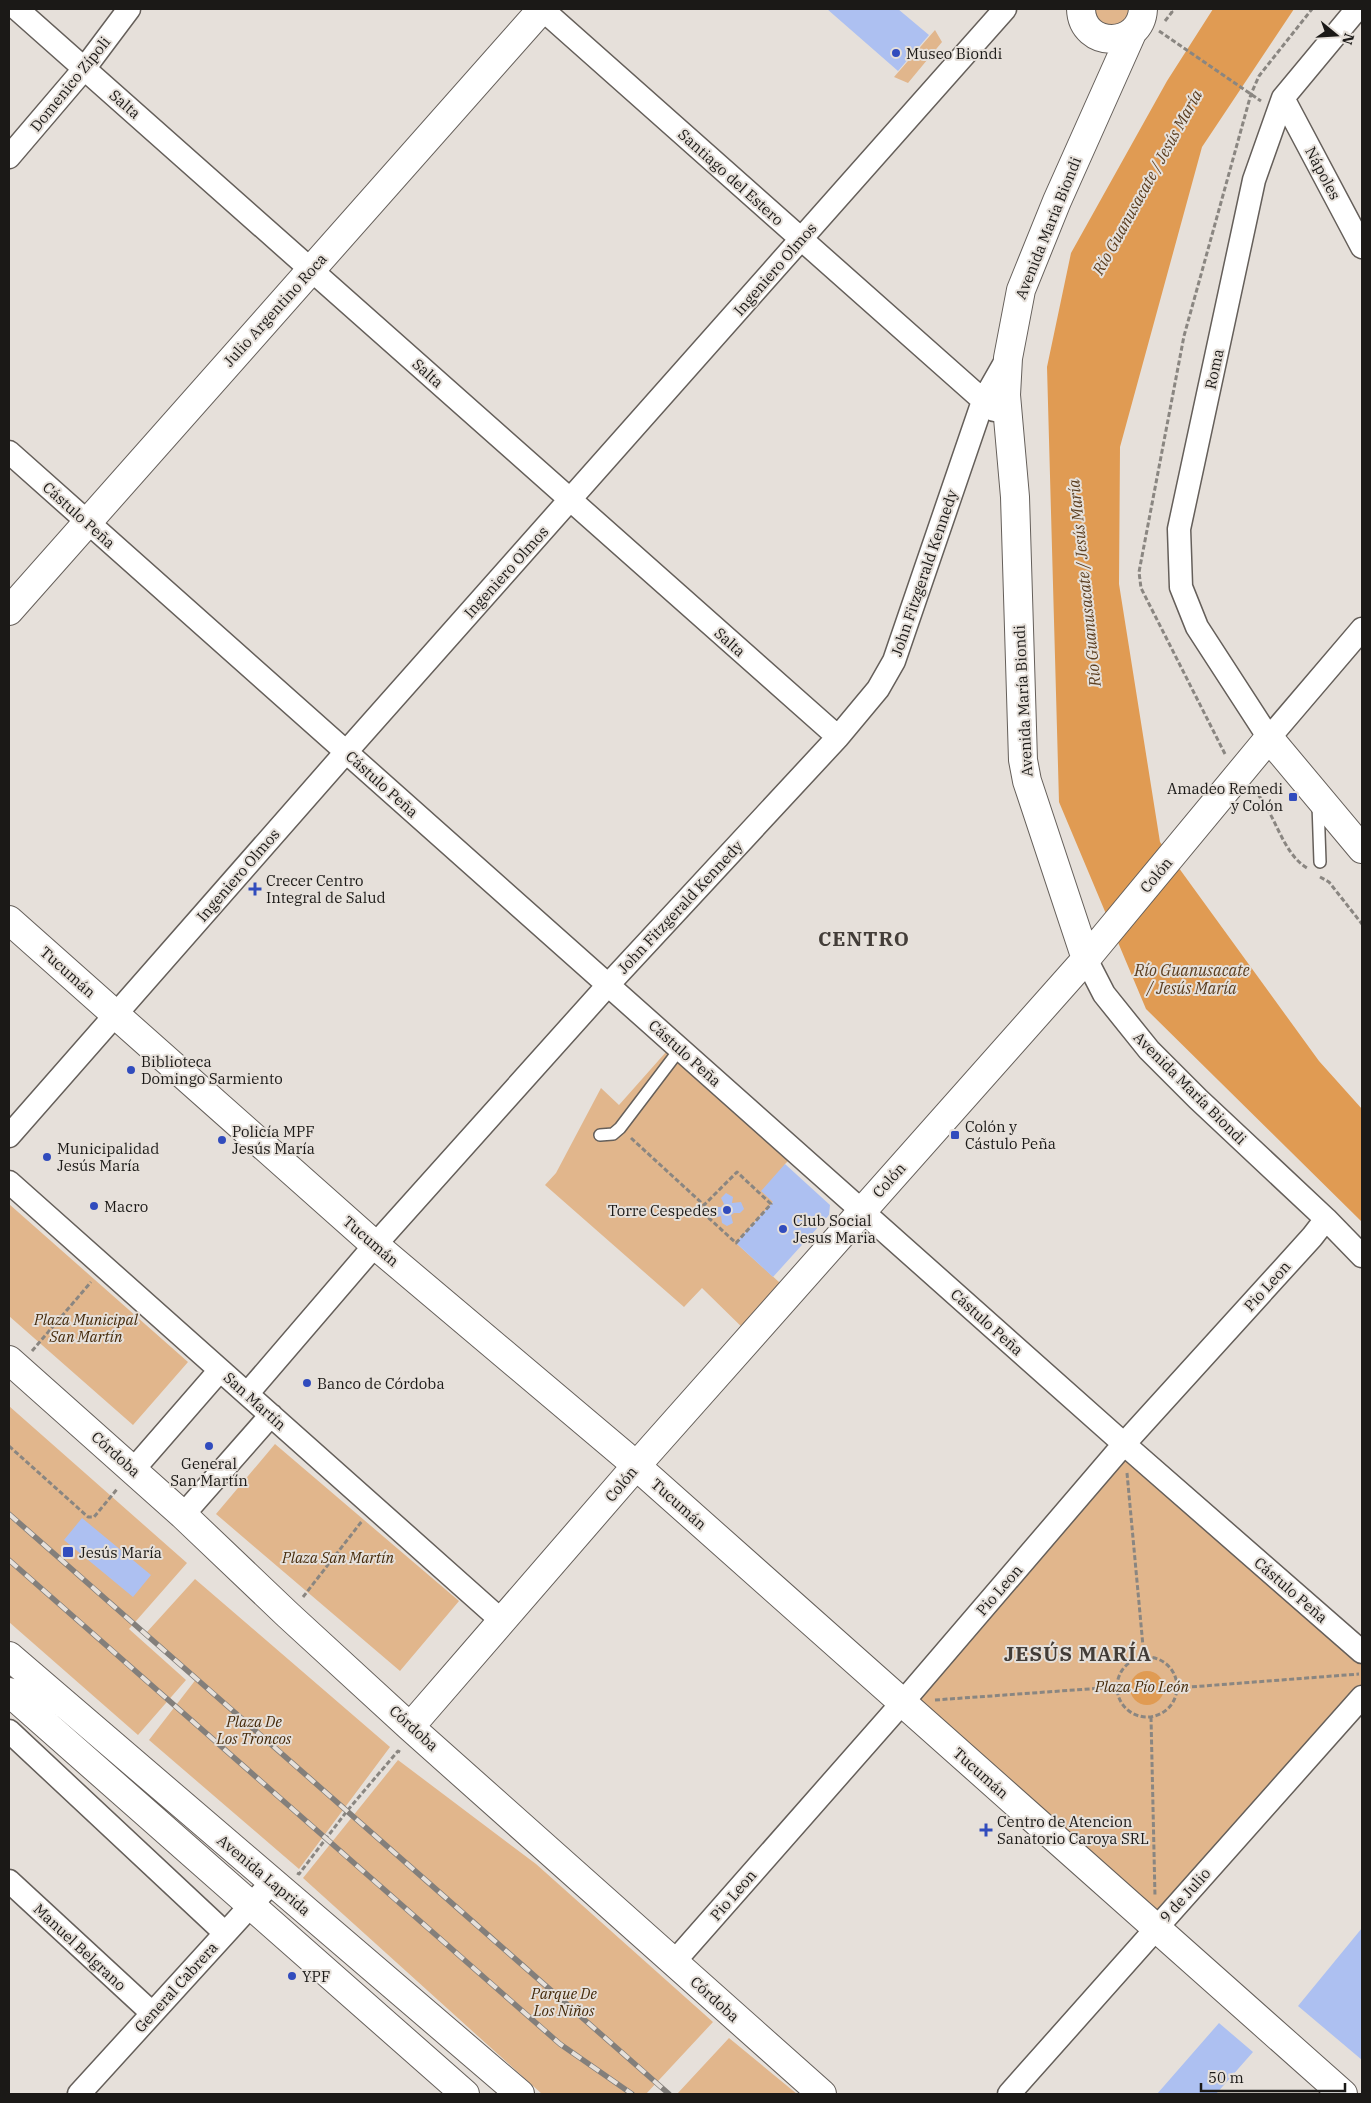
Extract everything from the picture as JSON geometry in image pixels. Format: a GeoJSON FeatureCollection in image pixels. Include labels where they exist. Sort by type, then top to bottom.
{"type":"FeatureCollection","features":[{"type":"Feature","properties":{"kind":"street","name":"Salta"},"geometry":{"type":"LineString","coordinates":[[17,9],[838,738]]}},
{"type":"Feature","properties":{"kind":"street","name":"Domenico Zípoli"},"geometry":{"type":"LineString","coordinates":[[9,157],[84,69],[129,9]]}},
{"type":"Feature","properties":{"kind":"street","name":"Santiago del Estero"},"geometry":{"type":"LineString","coordinates":[[542,9],[1010,425]]}},
{"type":"Feature","properties":{"kind":"street","name":"Julio Argentino Roca"},"geometry":{"type":"LineString","coordinates":[[9,611],[542,9]]}},
{"type":"Feature","properties":{"kind":"street","name":"Ingeniero Olmos"},"geometry":{"type":"LineString","coordinates":[[9,1136],[346,752],[1004,9]]}},
{"type":"Feature","properties":{"kind":"street","name":"Avenida María Biondi"},"geometry":{"type":"LineString","coordinates":[[1144,9],[1140,24],[1143,35],[1113,76],[1057,201],[1021,290],[1008,358],[1006,395],[1015,497],[1023,760],[1027,781],[1093,949],[1104,994],[1149,1050],[1198,1100],[1326,1219],[1362,1256]]}},
{"type":"Feature","properties":{"kind":"street","name":"Roma"},"geometry":{"type":"LineString","coordinates":[[1269,738],[1197,627],[1181,588],[1180,529],[1254,180],[1283,98],[1357,9]]}},
{"type":"Feature","properties":{"kind":"street"},"geometry":{"type":"LineString","coordinates":[[1084,19],[1120,39],[1143,35]]}},
{"type":"Feature","properties":{"kind":"street"},"geometry":{"type":"LineString","coordinates":[[1084,19],[1113,76]]}},
{"type":"Feature","properties":{"kind":"street","name":"Nápoles"},"geometry":{"type":"LineString","coordinates":[[1283,98],[1362,247]]}},
{"type":"Feature","properties":{"kind":"street","name":"John Fitzgerald Kennedy"},"geometry":{"type":"LineString","coordinates":[[247,1394],[375,1245],[608,985],[838,738],[878,689],[894,661],[983,401],[1008,358]]}},
{"type":"Feature","properties":{"kind":"street","name":"Cástulo Peña"},"geometry":{"type":"LineString","coordinates":[[9,452],[1124,1444],[1362,1652]]}},
{"type":"Feature","properties":{"kind":"street","name":"Colón"},"geometry":{"type":"LineString","coordinates":[[410,1727],[636,1466],[1093,949],[1362,628]]}},
{"type":"Feature","properties":{"kind":"street"},"geometry":{"type":"LineString","coordinates":[[1269,738],[1362,849]]}},
{"type":"Feature","properties":{"kind":"street","name":"Tucumán"},"geometry":{"type":"LineString","coordinates":[[9,920],[375,1245],[636,1466],[1343,2094]]}},
{"type":"Feature","properties":{"kind":"street","name":"San Martín"},"geometry":{"type":"LineString","coordinates":[[9,1182],[502,1621]]}},
{"type":"Feature","properties":{"kind":"street","name":"Pio Leon"},"geometry":{"type":"LineString","coordinates":[[674,1962],[902,1702],[1124,1444],[1312,1237],[1326,1219]]}},
{"type":"Feature","properties":{"kind":"street","name":"Córdoba"},"geometry":{"type":"LineString","coordinates":[[13,1364],[183,1515],[288,1616],[410,1727],[822,2094]]}},
{"type":"Feature","properties":{"kind":"street"},"geometry":{"type":"LineString","coordinates":[[133,1470],[220,1370]]}},
{"type":"Feature","properties":{"kind":"street"},"geometry":{"type":"LineString","coordinates":[[183,1515],[271,1415]]}},
{"type":"Feature","properties":{"kind":"street","name":"Avenida Laprida"},"geometry":{"type":"LineString","coordinates":[[9,1656],[247,1861],[283,1875],[520,2094]]}},
{"type":"Feature","properties":{"kind":"street","name":"Avenida Laprida"},"geometry":{"type":"LineString","coordinates":[[9,1692],[465,2094]]}},
{"type":"Feature","properties":{"kind":"street","name":"9 de Julio"},"geometry":{"type":"LineString","coordinates":[[1009,2094],[1362,1697]]}},
{"type":"Feature","properties":{"kind":"street"},"geometry":{"type":"LineString","coordinates":[[9,1731],[225,1933]]}},
{"type":"Feature","properties":{"kind":"street","name":"General Cabrera"},"geometry":{"type":"LineString","coordinates":[[79,2094],[250,1906],[283,1875]]}},
{"type":"Feature","properties":{"kind":"street","name":"Manuel Belgrano"},"geometry":{"type":"LineString","coordinates":[[9,1881],[152,2013]]}},
{"type":"Feature","properties":{"kind":"lane"},"geometry":{"type":"LineString","coordinates":[[1318,797],[1320,862]]}},
{"type":"Feature","properties":{"kind":"lane"},"geometry":{"type":"LineString","coordinates":[[600,1135],[613,1134],[620,1128],[680,1049]]}},
{"type":"Feature","properties":{"kind":"path"},"geometry":{"type":"LineString","coordinates":[[1143,35],[1172,12],[1170,9]]}},
{"type":"Feature","properties":{"kind":"path"},"geometry":{"type":"LineString","coordinates":[[1308,869],[1294,860],[1266,803],[1239,775],[1216,738],[1141,588],[1139,572],[1184,336],[1251,94],[1259,76],[1312,9]]}},
{"type":"Feature","properties":{"kind":"path"},"geometry":{"type":"LineString","coordinates":[[1172,40],[1246,90]]}},
{"type":"Feature","properties":{"kind":"path"},"geometry":{"type":"LineString","coordinates":[[1315,874],[1328,882],[1362,924]]}},
{"type":"Feature","properties":{"kind":"path"},"geometry":{"type":"LineString","coordinates":[[620,1128],[704,1205]]}},
{"type":"Feature","properties":{"kind":"path"},"geometry":{"type":"LineString","coordinates":[[737,1172],[771,1204],[736,1243],[700,1210],[704,1205],[737,1172]]}},
{"type":"Feature","properties":{"kind":"path"},"geometry":{"type":"LineString","coordinates":[[13,1364],[104,1267]]}},
{"type":"Feature","properties":{"kind":"path"},"geometry":{"type":"LineString","coordinates":[[1124,1444],[1144,1657]]}},
{"type":"Feature","properties":{"kind":"path"},"geometry":{"type":"LineString","coordinates":[[9,1446],[88,1517],[94,1517],[133,1470]]}},
{"type":"Feature","properties":{"kind":"path"},"geometry":{"type":"LineString","coordinates":[[288,1616],[373,1506]]}},
{"type":"Feature","properties":{"kind":"path"},"geometry":{"type":"LineString","coordinates":[[1144,1657],[1163,1662],[1171,1668],[1177,1688],[1170,1707],[1163,1713],[1151,1717],[1134,1716],[1126,1710],[1120,1702],[1116,1687],[1119,1673],[1125,1666],[1134,1660],[1144,1657]]}},
{"type":"Feature","properties":{"kind":"path"},"geometry":{"type":"LineString","coordinates":[[1177,1688],[1362,1673]]}},
{"type":"Feature","properties":{"kind":"path"},"geometry":{"type":"LineString","coordinates":[[902,1702],[1116,1687]]}},
{"type":"Feature","properties":{"kind":"path"},"geometry":{"type":"LineString","coordinates":[[1151,1717],[1156,1928]]}},
{"type":"Feature","properties":{"kind":"path"},"geometry":{"type":"LineString","coordinates":[[283,1875],[299,1874],[347,1811],[398,1752],[406,1754]]}},
{"type":"Feature","properties":{"kind":"green space"},"geometry":{"type":"Polygon","coordinates":[[[1090,9],[1133,9],[1131,20],[1108,32],[1090,9]]]}},
{"type":"Feature","properties":{"kind":"green space"},"geometry":{"type":"Polygon","coordinates":[[[935,30],[942,42],[908,83],[894,77],[935,30]]]}},
{"type":"Feature","properties":{"kind":"green space"},"geometry":{"type":"Polygon","coordinates":[[[674,1043],[797,1152],[785,1164],[773,1202],[736,1243],[790,1292],[751,1336],[702,1288],[684,1307],[545,1185],[556,1173],[601,1088],[619,1105],[674,1043]]]}},
{"type":"Feature","properties":{"kind":"green space","name":"Plaza Municipal San Martín"},"geometry":{"type":"Polygon","coordinates":[[[9,1204],[188,1362],[133,1425],[9,1316],[9,1204]]]}},
{"type":"Feature","properties":{"kind":"green space"},"geometry":{"type":"Polygon","coordinates":[[[9,1406],[187,1563],[129,1629],[186,1680],[138,1735],[9,1622],[9,1406]]]}},
{"type":"Feature","properties":{"kind":"green space","name":"Plaza San Martín"},"geometry":{"type":"Polygon","coordinates":[[[275,1444],[459,1601],[400,1671],[216,1514],[275,1444]]]}},
{"type":"Feature","properties":{"kind":"green space","name":"Plaza Pío León"},"geometry":{"type":"Polygon","coordinates":[[[1124,1444],[1362,1652],[1362,1697],[1155,1928],[902,1703],[1124,1444]]]}},
{"type":"Feature","properties":{"kind":"green space","name":"Plaza De Los Troncos"},"geometry":{"type":"Polygon","coordinates":[[[195,1579],[390,1747],[299,1869],[149,1740],[197,1678],[147,1632],[195,1579]]]}},
{"type":"Feature","properties":{"kind":"green space","name":"Parque De Los Niños"},"geometry":{"type":"Polygon","coordinates":[[[398,1760],[536,1864],[713,2022],[646,2094],[542,2094],[303,1878],[398,1760]]]}},
{"type":"Feature","properties":{"kind":"green space"},"geometry":{"type":"Polygon","coordinates":[[[729,2038],[797,2094],[677,2094],[729,2038]]]}},
{"type":"Feature","properties":{"kind":"water","name":"Río Guanusacate / Jesús María"},"geometry":{"type":"Polygon","coordinates":[[[1213,9],[1294,9],[1202,147],[1120,447],[1119,584],[1160,842],[1319,1061],[1362,1109],[1362,1222],[1146,1009],[1059,802],[1047,367],[1071,253],[1167,81],[1213,9]]]}},
{"type":"Feature","properties":{"kind":"water"},"geometry":{"type":"Polygon","coordinates":[[[1147,1671],[1159,1676],[1164,1688],[1159,1700],[1147,1705],[1135,1700],[1130,1688],[1135,1676],[1147,1671]]]}},
{"type":"Feature","properties":{"kind":"building","name":"Museo Biondi"},"geometry":{"type":"Polygon","coordinates":[[[827,9],[898,9],[929,35],[898,71],[827,9]]]}},
{"type":"Feature","properties":{"kind":"building","name":"Club Social Jesus Maria"},"geometry":{"type":"Polygon","coordinates":[[[785,1164],[830,1205],[829,1215],[773,1277],[736,1243],[773,1202],[761,1191],[785,1164]]]}},
{"type":"Feature","properties":{"kind":"building","name":"Torre Cespedes"},"geometry":{"type":"Polygon","coordinates":[[[726,1193],[733,1197],[732,1203],[741,1202],[744,1209],[740,1213],[731,1215],[733,1223],[727,1226],[722,1223],[721,1216],[714,1218],[711,1211],[713,1207],[721,1207],[724,1204],[721,1198],[726,1193]]]}},
{"type":"Feature","properties":{"kind":"building"},"geometry":{"type":"Polygon","coordinates":[[[82,1518],[151,1575],[133,1597],[64,1540],[82,1518]]]}},
{"type":"Feature","properties":{"kind":"building"},"geometry":{"type":"Polygon","coordinates":[[[1362,1928],[1362,2060],[1298,2006],[1362,1928]]]}},
{"type":"Feature","properties":{"kind":"building"},"geometry":{"type":"Polygon","coordinates":[[[1219,2023],[1253,2052],[1216,2094],[1157,2094],[1219,2023]]]}},
{"type":"Feature","properties":{"kind":"railway"},"geometry":{"type":"LineString","coordinates":[[9,1514],[669,2094]]}},
{"type":"Feature","properties":{"kind":"railway"},"geometry":{"type":"LineString","coordinates":[[9,1560],[560,2044],[632,2094]]}},
{"type":"Feature","properties":{"kind":"place","name":"Museo Biondi"},"geometry":{"type":"Point","coordinates":[896,53]}},
{"type":"Feature","properties":{"kind":"place","name":"Amadeo Remedi y Colón"},"geometry":{"type":"Point","coordinates":[1293,797]}},
{"type":"Feature","properties":{"kind":"place","name":"Crecer Centro Integral de Salud"},"geometry":{"type":"Point","coordinates":[255,889]}},
{"type":"Feature","properties":{"kind":"place","name":"Biblioteca Domingo Sarmiento"},"geometry":{"type":"Point","coordinates":[131,1070]}},
{"type":"Feature","properties":{"kind":"place","name":"Colón y Cástulo Peña"},"geometry":{"type":"Point","coordinates":[955,1135]}},
{"type":"Feature","properties":{"kind":"place","name":"Policía MPF Jesús María"},"geometry":{"type":"Point","coordinates":[222,1140]}},
{"type":"Feature","properties":{"kind":"place","name":"Municipalidad Jesús María"},"geometry":{"type":"Point","coordinates":[47,1157]}},
{"type":"Feature","properties":{"kind":"place","name":"Macro"},"geometry":{"type":"Point","coordinates":[94,1206]}},
{"type":"Feature","properties":{"kind":"place","name":"Torre Cespedes"},"geometry":{"type":"Point","coordinates":[727,1210]}},
{"type":"Feature","properties":{"kind":"place","name":"Club Social Jesus Maria"},"geometry":{"type":"Point","coordinates":[783,1229]}},
{"type":"Feature","properties":{"kind":"place","name":"Banco de Córdoba"},"geometry":{"type":"Point","coordinates":[307,1383]}},
{"type":"Feature","properties":{"kind":"place","name":"General San Martín"},"geometry":{"type":"Point","coordinates":[209,1446]}},
{"type":"Feature","properties":{"kind":"place","name":"Jesús María"},"geometry":{"type":"Point","coordinates":[68,1552]}},
{"type":"Feature","properties":{"kind":"place","name":"Centro de Atencion Sanatorio Caroya SRL"},"geometry":{"type":"Point","coordinates":[986,1830]}},
{"type":"Feature","properties":{"kind":"place","name":"YPF"},"geometry":{"type":"Point","coordinates":[292,1976]}},
{"type":"Feature","properties":{"kind":"district","name":"CENTRO"},"geometry":{"type":"Point","coordinates":[864,938]}},
{"type":"Feature","properties":{"kind":"district","name":"JESÚS MARÍA"},"geometry":{"type":"Point","coordinates":[1078,1653]}}]}
